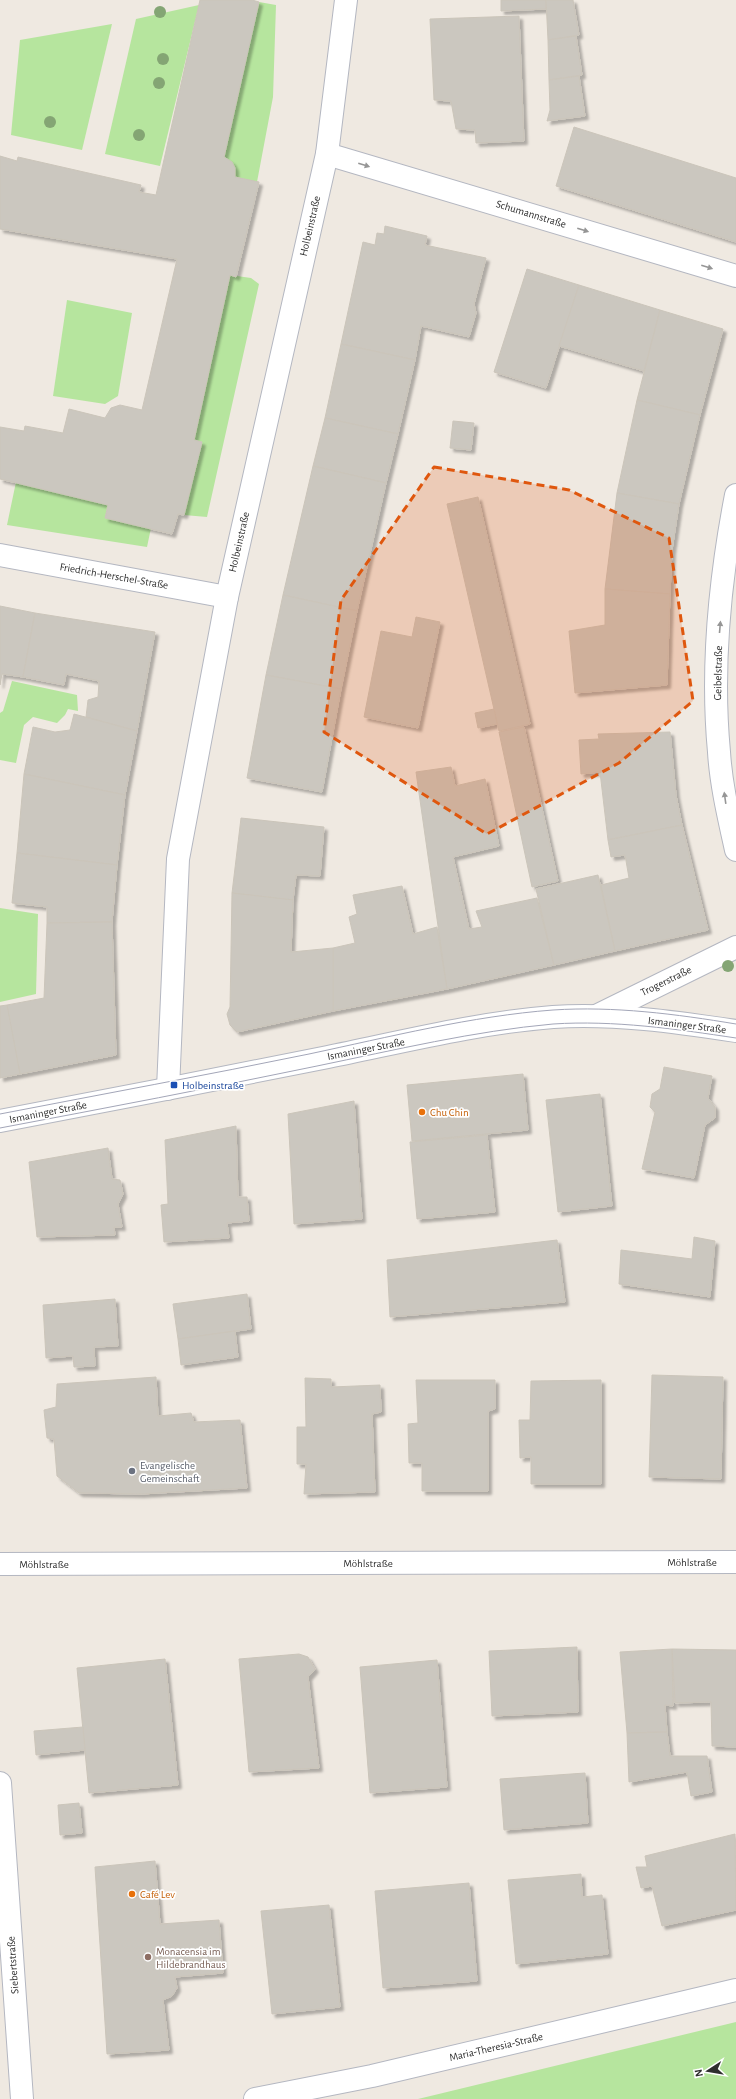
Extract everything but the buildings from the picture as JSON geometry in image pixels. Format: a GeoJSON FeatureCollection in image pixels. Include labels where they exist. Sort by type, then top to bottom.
{"type":"FeatureCollection","features":[{"type":"Feature","properties":{"kind":"street","name":"Holbeinstraße"},"geometry":{"type":"LineString","coordinates":[[168,1089],[178,859],[227,597],[327,154],[346,0]]}},
{"type":"Feature","properties":{"kind":"street","name":"Schumannstraße"},"geometry":{"type":"LineString","coordinates":[[327,154],[736,276]]}},
{"type":"Feature","properties":{"kind":"street","name":"Geibelstraße"},"geometry":{"type":"LineString","coordinates":[[736,495],[726,548],[716,668],[718,752],[727,808],[736,850]]}},
{"type":"Feature","properties":{"kind":"street","name":"Friedrich-Herschel-Straße"},"geometry":{"type":"LineString","coordinates":[[0,555],[227,597]]}},
{"type":"Feature","properties":{"kind":"street","name":"Trogerstraße"},"geometry":{"type":"LineString","coordinates":[[596,1016],[736,947]]}},
{"type":"Feature","properties":{"kind":"street","name":"Ismaninger Straße"},"geometry":{"type":"LineString","coordinates":[[0,1121],[168,1089],[428,1036],[504,1023],[554,1017],[596,1016],[673,1022],[736,1031]]}},
{"type":"Feature","properties":{"kind":"street","name":"Möhlstraße"},"geometry":{"type":"LineString","coordinates":[[0,1564],[736,1562]]}},
{"type":"Feature","properties":{"kind":"street","name":"Siebertstraße"},"geometry":{"type":"LineString","coordinates":[[0,1783],[22,2099]]}},
{"type":"Feature","properties":{"kind":"street","name":"Maria-Theresia-Straße"},"geometry":{"type":"LineString","coordinates":[[255,2099],[372,2076],[736,1990]]}},
{"type":"Feature","properties":{"kind":"highlighted area"},"geometry":{"type":"Polygon","coordinates":[[[434,467],[569,490],[669,538],[693,701],[619,763],[487,834],[324,732],[341,600],[434,467]]]}},
{"type":"Feature","properties":{"kind":"green space"},"geometry":{"type":"Polygon","coordinates":[[[259,2],[276,5],[273,97],[257,182],[235,177],[235,170],[233,166],[230,161],[224,157],[259,2]]]}},
{"type":"Feature","properties":{"kind":"green space"},"geometry":{"type":"Polygon","coordinates":[[[199,5],[160,166],[105,154],[136,19],[199,5]]]}},
{"type":"Feature","properties":{"kind":"green space"},"geometry":{"type":"Polygon","coordinates":[[[112,24],[82,150],[11,135],[20,40],[112,24]]]}},
{"type":"Feature","properties":{"kind":"green space"},"geometry":{"type":"Polygon","coordinates":[[[230,275],[251,278],[259,284],[207,517],[184,515],[202,442],[194,440],[230,275]]]}},
{"type":"Feature","properties":{"kind":"green space"},"geometry":{"type":"Polygon","coordinates":[[[67,300],[132,313],[118,396],[105,404],[53,396],[67,300]]]}},
{"type":"Feature","properties":{"kind":"green space"},"geometry":{"type":"Polygon","coordinates":[[[16,482],[108,505],[105,518],[151,528],[147,547],[7,525],[16,482]]]}},
{"type":"Feature","properties":{"kind":"green space"},"geometry":{"type":"Polygon","coordinates":[[[12,681],[77,695],[78,711],[68,709],[65,715],[57,723],[33,717],[24,725],[16,763],[0,760],[0,713],[3,711],[12,681]]]}},
{"type":"Feature","properties":{"kind":"green space"},"geometry":{"type":"Polygon","coordinates":[[[0,908],[38,914],[36,994],[0,1002],[0,908]]]}},
{"type":"Feature","properties":{"kind":"green space"},"geometry":{"type":"Polygon","coordinates":[[[736,2022],[736,2099],[418,2099],[736,2022]]]}},
{"type":"Feature","properties":{"kind":"tram line"},"geometry":{"type":"LineString","coordinates":[[0,1114],[271,1062],[461,1022],[523,1013],[576,1009],[622,1010],[668,1014],[736,1024]]}},
{"type":"Feature","properties":{"kind":"tram line"},"geometry":{"type":"LineString","coordinates":[[0,1128],[435,1042],[523,1027],[576,1023],[622,1024],[736,1038]]}},
{"type":"Feature","properties":{"kind":"place","name":"Holbeinstraße"},"geometry":{"type":"Point","coordinates":[174,1085]}},
{"type":"Feature","properties":{"kind":"place","name":"Chu Chin"},"geometry":{"type":"Point","coordinates":[422,1112]}},
{"type":"Feature","properties":{"kind":"place","name":"Evangelische Gemeinschaft"},"geometry":{"type":"Point","coordinates":[132,1471]}},
{"type":"Feature","properties":{"kind":"place","name":"Café Lev"},"geometry":{"type":"Point","coordinates":[132,1894]}},
{"type":"Feature","properties":{"kind":"place","name":"Monacensia im Hildebrandhaus"},"geometry":{"type":"Point","coordinates":[148,1957]}}]}
